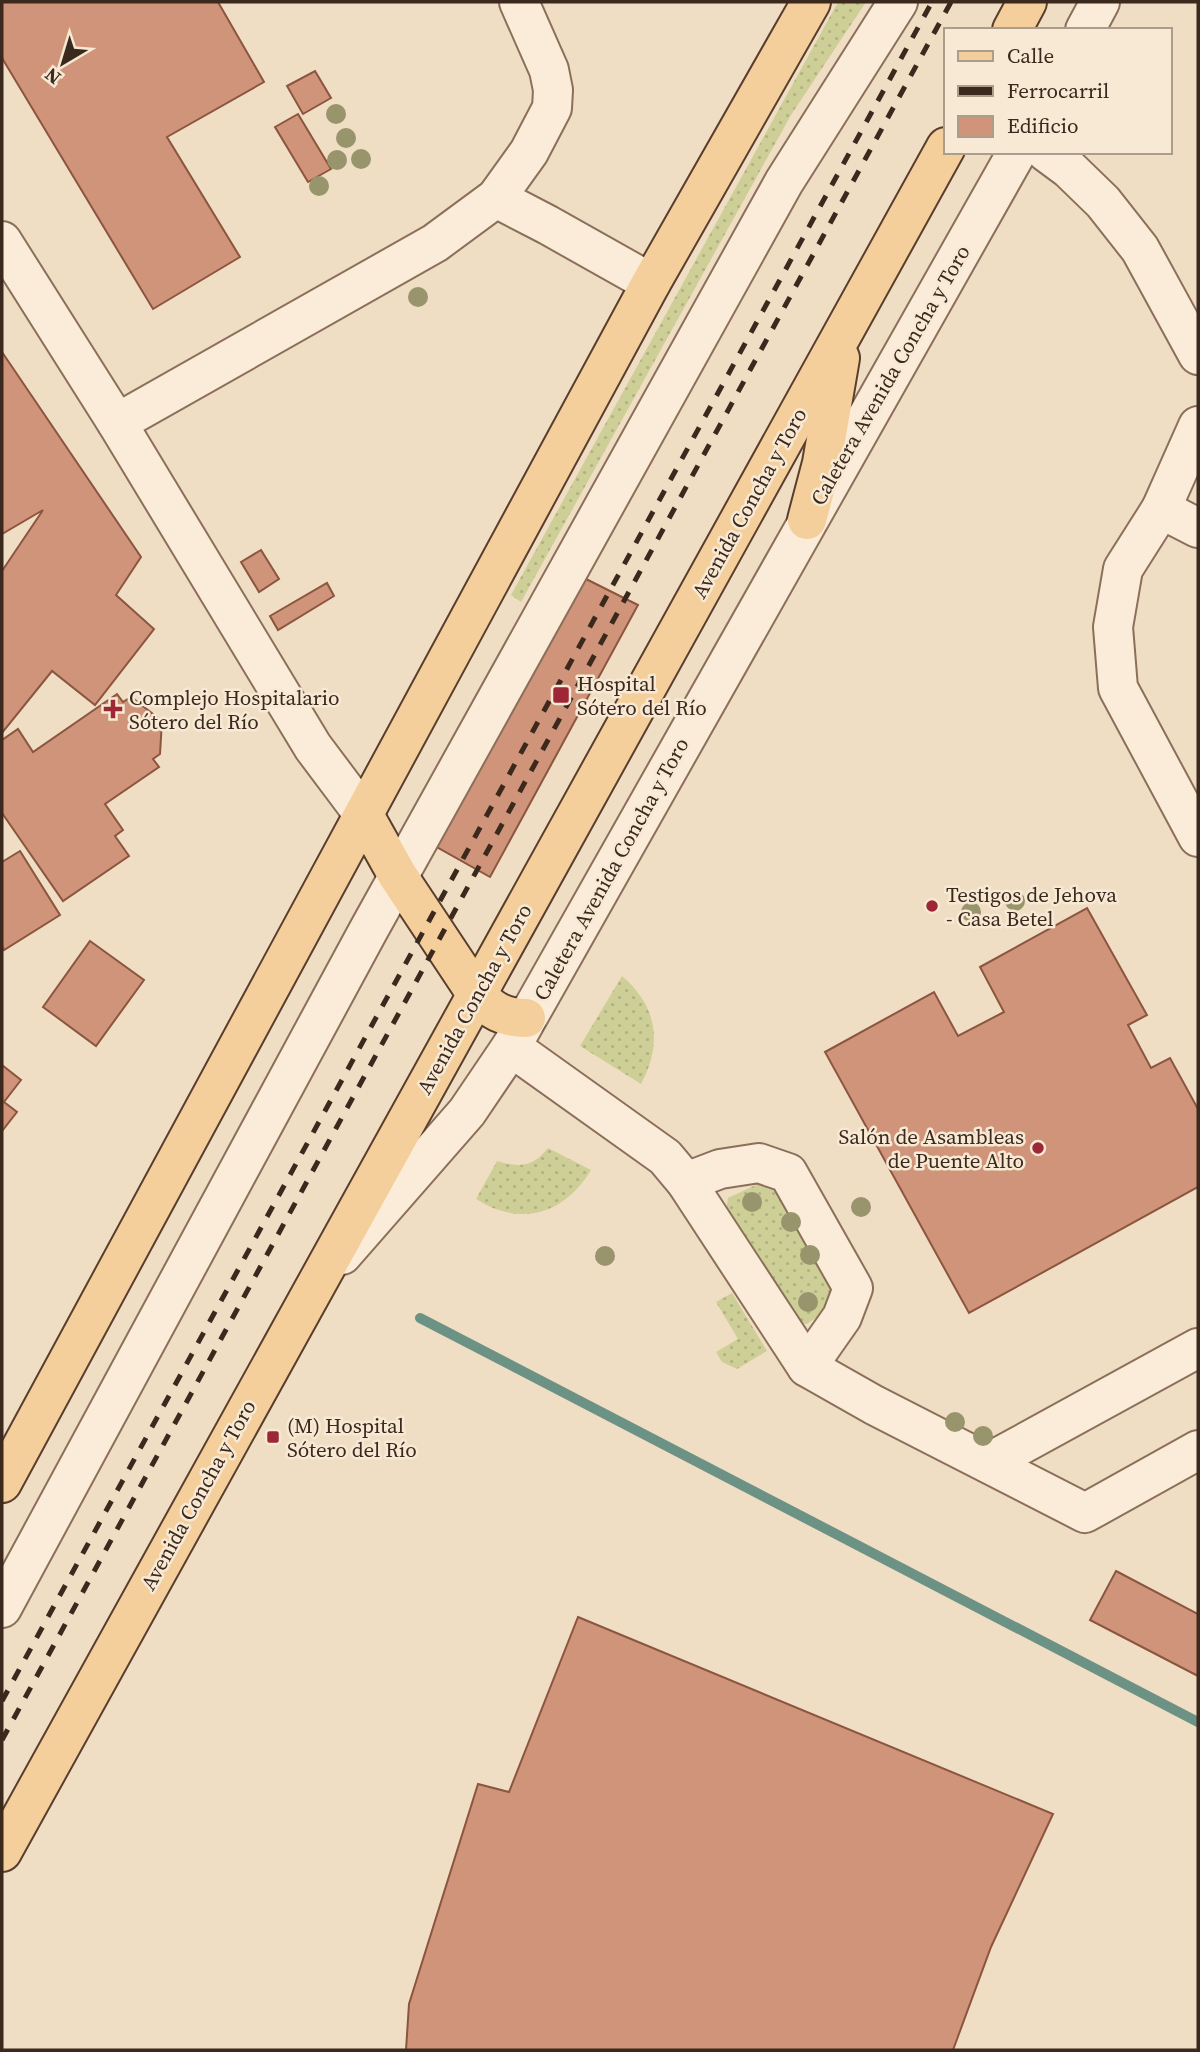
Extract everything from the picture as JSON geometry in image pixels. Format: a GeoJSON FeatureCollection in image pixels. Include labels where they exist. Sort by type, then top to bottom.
{"type":"FeatureCollection","features":[{"type":"Feature","properties":{"kind":"main road"},"geometry":{"type":"LineString","coordinates":[[2,1483],[652,283],[811,2]]}},
{"type":"Feature","properties":{"kind":"main road"},"geometry":{"type":"LineString","coordinates":[[1013,28],[1027,2]]}},
{"type":"Feature","properties":{"kind":"main road","name":"Avenida Concha y Toro"},"geometry":{"type":"LineString","coordinates":[[2,1852],[944,151]]}},
{"type":"Feature","properties":{"kind":"main road"},"geometry":{"type":"LineString","coordinates":[[807,520],[822,463],[844,331]]}},
{"type":"Feature","properties":{"kind":"main road"},"geometry":{"type":"LineString","coordinates":[[364,815],[398,876],[477,995],[500,1015],[512,1018],[518,1033]]}},
{"type":"Feature","properties":{"kind":"street"},"geometry":{"type":"LineString","coordinates":[[117,423],[435,243],[496,198],[529,152],[552,108],[553,90],[549,70],[519,2]]}},
{"type":"Feature","properties":{"kind":"street"},"geometry":{"type":"LineString","coordinates":[[2,1608],[398,876],[784,182],[898,2]]}},
{"type":"Feature","properties":{"kind":"street"},"geometry":{"type":"LineString","coordinates":[[1086,28],[1100,2]]}},
{"type":"Feature","properties":{"kind":"street","name":"Caletera Avenida Concha y Toro"},"geometry":{"type":"LineString","coordinates":[[306,1299],[364,1227],[467,1112],[518,1033],[1016,154]]}},
{"type":"Feature","properties":{"kind":"street"},"geometry":{"type":"LineString","coordinates":[[1049,154],[1069,169],[1103,202],[1140,249],[1198,355]]}},
{"type":"Feature","properties":{"kind":"street"},"geometry":{"type":"LineString","coordinates":[[496,198],[652,283]]}},
{"type":"Feature","properties":{"kind":"street"},"geometry":{"type":"LineString","coordinates":[[2,241],[117,423],[313,747],[364,815]]}},
{"type":"Feature","properties":{"kind":"street"},"geometry":{"type":"LineString","coordinates":[[1198,426],[1161,509],[1124,569],[1113,627],[1118,688],[1198,837]]}},
{"type":"Feature","properties":{"kind":"street"},"geometry":{"type":"LineString","coordinates":[[1161,509],[1198,528]]}},
{"type":"Feature","properties":{"kind":"street"},"geometry":{"type":"LineString","coordinates":[[518,1033],[620,1123],[665,1157],[686,1182],[807,1367],[1085,1513],[1198,1450]]}},
{"type":"Feature","properties":{"kind":"street"},"geometry":{"type":"LineString","coordinates":[[686,1182],[720,1169],[760,1163],[788,1173],[853,1288],[842,1317],[807,1367]]}},
{"type":"Feature","properties":{"kind":"street"},"geometry":{"type":"LineString","coordinates":[[988,1463],[1198,1348]]}},
{"type":"Feature","properties":{"kind":"green space"},"geometry":{"type":"Polygon","coordinates":[[[838,2],[866,2],[791,115],[521,602],[511,595],[838,2]]]}},
{"type":"Feature","properties":{"kind":"green space"},"geometry":{"type":"Polygon","coordinates":[[[622,976],[643,1000],[653,1026],[652,1054],[641,1084],[580,1046],[622,976]]]}},
{"type":"Feature","properties":{"kind":"green space"},"geometry":{"type":"Polygon","coordinates":[[[548,1148],[591,1170],[568,1197],[540,1212],[525,1214],[492,1208],[476,1199],[497,1161],[513,1165],[526,1164],[537,1159],[548,1148]]]}},
{"type":"Feature","properties":{"kind":"green space"},"geometry":{"type":"Polygon","coordinates":[[[760,1183],[780,1191],[838,1285],[838,1302],[807,1324],[789,1321],[724,1223],[728,1198],[760,1183]]]}},
{"type":"Feature","properties":{"kind":"green space"},"geometry":{"type":"Polygon","coordinates":[[[732,1293],[767,1351],[737,1369],[722,1362],[716,1352],[738,1339],[716,1302],[732,1293]]]}},
{"type":"Feature","properties":{"kind":"building"},"geometry":{"type":"Polygon","coordinates":[[[2,2],[218,2],[264,82],[167,137],[240,257],[153,309],[2,58],[2,2]]]}},
{"type":"Feature","properties":{"kind":"building"},"geometry":{"type":"Polygon","coordinates":[[[315,71],[331,98],[303,114],[287,86],[315,71]]]}},
{"type":"Feature","properties":{"kind":"building"},"geometry":{"type":"Polygon","coordinates":[[[298,114],[331,169],[308,182],[275,127],[298,114]]]}},
{"type":"Feature","properties":{"kind":"building"},"geometry":{"type":"Polygon","coordinates":[[[2,352],[141,557],[116,595],[154,629],[95,705],[52,671],[2,733],[2,571],[43,510],[2,534],[2,352]]]}},
{"type":"Feature","properties":{"kind":"building"},"geometry":{"type":"Polygon","coordinates":[[[261,550],[279,579],[259,592],[241,562],[261,550]]]}},
{"type":"Feature","properties":{"kind":"building"},"geometry":{"type":"Polygon","coordinates":[[[582,577],[638,605],[490,877],[435,846],[582,577]]]}},
{"type":"Feature","properties":{"kind":"building"},"geometry":{"type":"Polygon","coordinates":[[[327,583],[334,596],[278,630],[270,616],[327,583]]]}},
{"type":"Feature","properties":{"kind":"building"},"geometry":{"type":"Polygon","coordinates":[[[117,694],[123,702],[131,697],[162,721],[160,754],[153,759],[159,767],[105,804],[123,830],[115,836],[129,856],[63,901],[2,813],[2,740],[18,729],[33,752],[117,694]]]}},
{"type":"Feature","properties":{"kind":"building"},"geometry":{"type":"Polygon","coordinates":[[[20,851],[60,915],[4,950],[2,862],[20,851]]]}},
{"type":"Feature","properties":{"kind":"building","name":"Salón de Asambleas de Puente Alto"},"geometry":{"type":"Polygon","coordinates":[[[1087,908],[1147,1015],[1128,1025],[1151,1068],[1170,1058],[1198,1109],[1198,1187],[969,1313],[825,1052],[934,992],[958,1036],[1004,1012],[980,967],[1087,908]]]}},
{"type":"Feature","properties":{"kind":"building"},"geometry":{"type":"Polygon","coordinates":[[[90,941],[144,980],[96,1046],[43,1007],[90,941]]]}},
{"type":"Feature","properties":{"kind":"building"},"geometry":{"type":"Polygon","coordinates":[[[2,1065],[21,1080],[4,1102],[17,1112],[2,1131],[2,1065]]]}},
{"type":"Feature","properties":{"kind":"building"},"geometry":{"type":"Polygon","coordinates":[[[1116,1571],[1198,1614],[1198,1676],[1090,1620],[1116,1571]]]}},
{"type":"Feature","properties":{"kind":"building"},"geometry":{"type":"Polygon","coordinates":[[[578,1617],[1053,1814],[991,1947],[953,2050],[406,2050],[409,2004],[478,1784],[509,1792],[578,1617]]]}},
{"type":"Feature","properties":{"kind":"waterway"},"geometry":{"type":"LineString","coordinates":[[420,1318],[1198,1722]]}},
{"type":"Feature","properties":{"kind":"railway"},"geometry":{"type":"LineString","coordinates":[[2,1701],[932,2]]}},
{"type":"Feature","properties":{"kind":"railway"},"geometry":{"type":"LineString","coordinates":[[2,1740],[951,2]]}},
{"type":"Feature","properties":{"kind":"place","name":"Hospital Sótero del Río"},"geometry":{"type":"Point","coordinates":[561,695]}},
{"type":"Feature","properties":{"kind":"place","name":"Complejo Hospitalario Sótero del Río"},"geometry":{"type":"Point","coordinates":[113,709]}},
{"type":"Feature","properties":{"kind":"place","name":"Testigos de Jehova - Casa Betel"},"geometry":{"type":"Point","coordinates":[932,906]}},
{"type":"Feature","properties":{"kind":"place","name":"Salón de Asambleas de Puente Alto"},"geometry":{"type":"Point","coordinates":[1038,1148]}},
{"type":"Feature","properties":{"kind":"place","name":"(M) Hospital Sótero del Río"},"geometry":{"type":"Point","coordinates":[273,1437]}}]}
